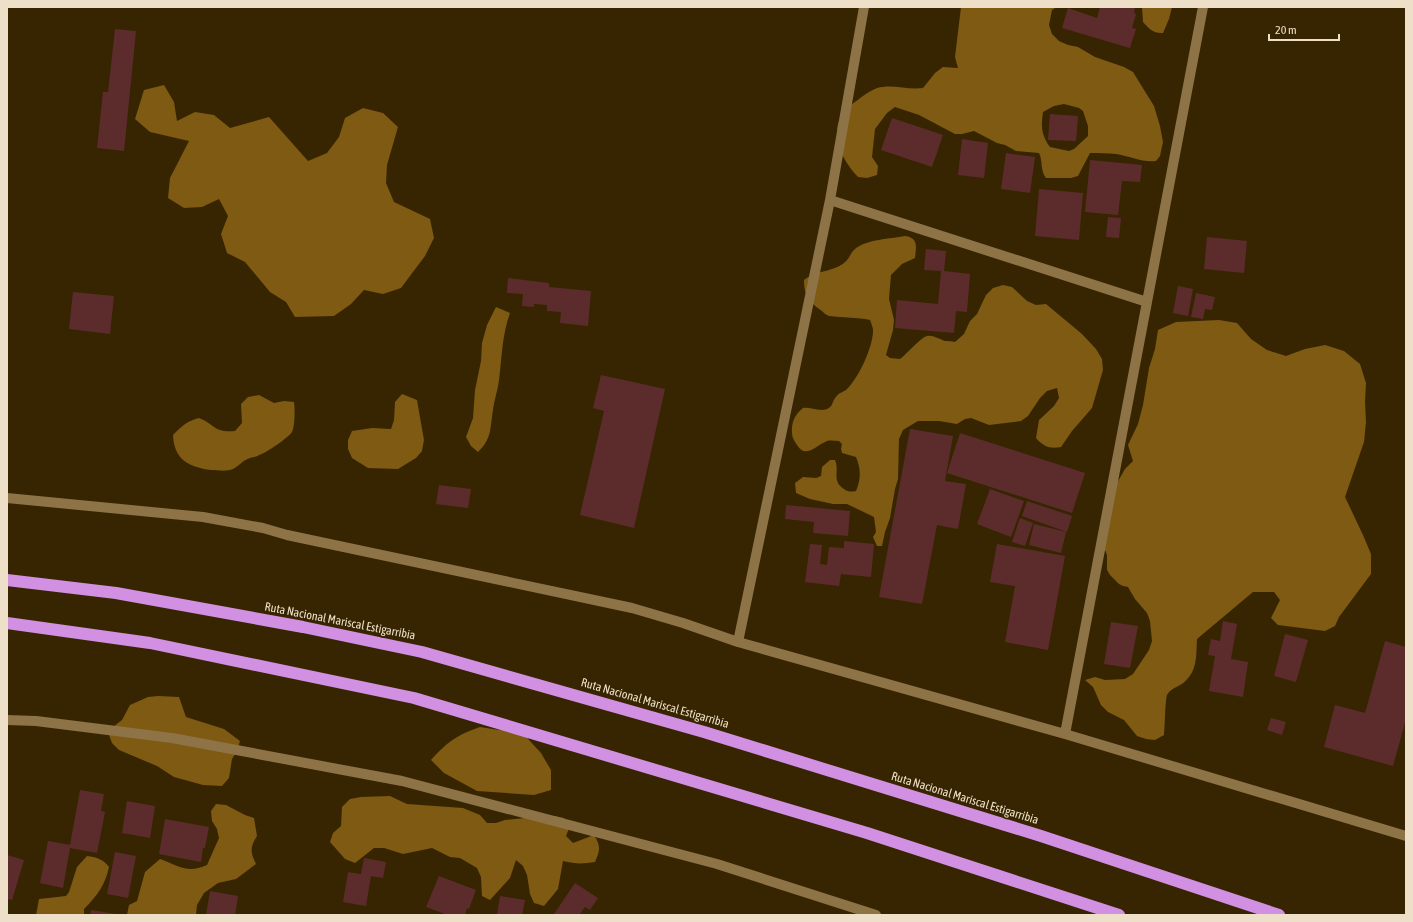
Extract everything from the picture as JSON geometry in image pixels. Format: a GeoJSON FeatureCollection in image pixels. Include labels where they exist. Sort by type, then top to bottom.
{"type":"FeatureCollection","features":[{"type":"Feature","properties":{"kind":"highway","name":"Ruta Nacional Mariscal Estigarribia"},"geometry":{"type":"LineString","coordinates":[[7,580],[116,593],[303,627],[422,652],[711,734],[1041,836],[1280,915]]}},
{"type":"Feature","properties":{"kind":"highway"},"geometry":{"type":"LineString","coordinates":[[7,622],[150,643],[414,698],[868,833],[1119,915]]}},
{"type":"Feature","properties":{"kind":"street"},"geometry":{"type":"LineString","coordinates":[[738,642],[830,200],[864,7]]}},
{"type":"Feature","properties":{"kind":"street"},"geometry":{"type":"LineString","coordinates":[[1065,734],[1203,7]]}},
{"type":"Feature","properties":{"kind":"street"},"geometry":{"type":"LineString","coordinates":[[830,200],[1148,302]]}},
{"type":"Feature","properties":{"kind":"street"},"geometry":{"type":"LineString","coordinates":[[7,498],[203,517],[263,528],[286,535],[632,608],[684,623],[738,642],[1065,734],[1406,836]]}},
{"type":"Feature","properties":{"kind":"street"},"geometry":{"type":"LineString","coordinates":[[7,720],[36,721],[172,738],[402,781],[718,864],[869,914]]}},
{"type":"Feature","properties":{"kind":"shaded area"},"geometry":{"type":"Polygon","coordinates":[[[961,7],[1057,7],[1052,10],[1049,25],[1052,34],[1059,41],[1078,47],[1095,57],[1124,67],[1133,72],[1154,106],[1163,142],[1160,156],[1156,161],[1151,161],[1116,154],[1090,153],[1078,176],[1071,178],[1046,178],[1043,172],[1039,153],[1016,151],[974,131],[955,134],[919,115],[895,107],[887,113],[875,129],[872,157],[878,166],[877,175],[867,178],[858,177],[847,164],[838,141],[838,124],[845,111],[864,95],[880,87],[923,88],[935,73],[943,67],[958,68],[955,57],[961,7]],[[1064,104],[1054,106],[1043,112],[1042,130],[1050,147],[1069,151],[1074,149],[1088,136],[1088,126],[1083,111],[1079,108],[1064,104]]]}},
{"type":"Feature","properties":{"kind":"shaded area"},"geometry":{"type":"Polygon","coordinates":[[[1142,7],[1172,7],[1163,33],[1154,32],[1143,22],[1142,7]]]}},
{"type":"Feature","properties":{"kind":"shaded area"},"geometry":{"type":"Polygon","coordinates":[[[164,85],[174,102],[177,121],[195,112],[214,115],[230,128],[269,117],[308,161],[327,153],[339,137],[345,118],[363,108],[383,113],[398,127],[387,165],[386,183],[394,202],[430,219],[434,238],[425,256],[401,288],[383,294],[364,290],[351,304],[334,316],[295,317],[286,302],[270,292],[245,262],[227,253],[221,234],[228,216],[219,199],[202,207],[184,208],[168,198],[170,178],[189,141],[150,132],[135,119],[144,90],[164,85]]]}},
{"type":"Feature","properties":{"kind":"shaded area"},"geometry":{"type":"Polygon","coordinates":[[[905,236],[915,241],[915,258],[902,264],[891,275],[889,299],[894,320],[893,330],[886,355],[890,358],[900,359],[921,339],[927,336],[955,342],[964,334],[970,321],[977,314],[986,295],[993,288],[1003,285],[1012,287],[1027,301],[1036,305],[1046,304],[1082,334],[1096,349],[1102,359],[1103,370],[1092,408],[1072,431],[1061,447],[1047,447],[1036,438],[1039,420],[1054,406],[1059,398],[1057,388],[1047,391],[1040,398],[1028,416],[1021,421],[989,425],[971,418],[965,419],[957,424],[939,421],[918,421],[903,430],[899,439],[898,479],[890,518],[882,546],[877,546],[873,537],[876,532],[874,517],[847,504],[833,504],[810,499],[796,493],[795,483],[803,477],[816,478],[821,476],[822,467],[830,460],[835,460],[837,479],[840,486],[851,492],[856,491],[860,474],[856,457],[842,453],[842,444],[839,441],[827,441],[811,450],[804,451],[800,449],[793,439],[792,426],[800,410],[803,408],[824,410],[829,408],[837,395],[847,389],[861,369],[873,336],[873,329],[870,320],[826,315],[808,298],[804,280],[813,275],[841,265],[855,249],[866,243],[905,236]]]}},
{"type":"Feature","properties":{"kind":"shaded area"},"geometry":{"type":"Polygon","coordinates":[[[496,307],[510,313],[504,338],[490,433],[483,447],[478,452],[471,446],[466,437],[473,418],[475,390],[481,361],[482,343],[487,325],[496,307]]]}},
{"type":"Feature","properties":{"kind":"shaded area"},"geometry":{"type":"Polygon","coordinates":[[[1219,320],[1237,323],[1251,339],[1267,350],[1286,356],[1305,349],[1325,345],[1344,351],[1360,364],[1366,383],[1366,422],[1364,442],[1345,497],[1371,554],[1371,574],[1339,617],[1335,626],[1325,631],[1278,625],[1271,618],[1280,600],[1274,592],[1253,592],[1197,639],[1194,669],[1182,684],[1167,695],[1164,735],[1155,740],[1146,739],[1137,736],[1124,720],[1108,712],[1101,705],[1093,687],[1085,680],[1095,677],[1105,680],[1125,679],[1133,674],[1149,650],[1152,641],[1150,621],[1147,613],[1135,599],[1128,587],[1119,584],[1107,570],[1107,555],[1103,545],[1105,504],[1125,469],[1133,461],[1128,445],[1138,424],[1143,405],[1149,368],[1155,349],[1158,330],[1176,322],[1219,320]]]}},
{"type":"Feature","properties":{"kind":"shaded area"},"geometry":{"type":"Polygon","coordinates":[[[402,394],[417,400],[424,440],[422,451],[416,458],[398,469],[368,468],[352,458],[348,449],[348,440],[352,431],[372,428],[391,429],[394,420],[395,402],[402,394]]]}},
{"type":"Feature","properties":{"kind":"shaded area"},"geometry":{"type":"Polygon","coordinates":[[[259,395],[274,403],[284,401],[294,402],[295,409],[293,429],[290,435],[282,441],[267,451],[248,459],[233,469],[222,471],[196,467],[184,461],[176,451],[173,435],[185,424],[199,418],[219,430],[235,431],[242,423],[241,404],[248,397],[259,395]]]}},
{"type":"Feature","properties":{"kind":"shaded area"},"geometry":{"type":"Polygon","coordinates":[[[148,697],[179,697],[186,717],[224,729],[240,741],[237,751],[232,759],[229,778],[222,786],[203,785],[174,777],[157,766],[119,750],[112,743],[109,735],[113,727],[122,720],[130,705],[148,697]]]}},
{"type":"Feature","properties":{"kind":"shaded area"},"geometry":{"type":"Polygon","coordinates":[[[480,727],[499,730],[518,728],[541,753],[551,770],[551,790],[534,795],[477,791],[444,773],[431,760],[442,748],[453,740],[480,727]]]}},
{"type":"Feature","properties":{"kind":"shaded area"},"geometry":{"type":"Polygon","coordinates":[[[390,796],[407,804],[463,808],[480,815],[487,823],[525,818],[546,819],[555,816],[564,818],[570,826],[566,836],[573,843],[594,835],[599,845],[598,854],[595,862],[571,863],[563,861],[558,889],[544,906],[534,903],[530,894],[527,875],[523,866],[516,860],[510,878],[490,900],[482,896],[481,877],[477,868],[460,858],[450,857],[432,848],[403,854],[384,848],[374,848],[355,863],[345,859],[330,842],[333,833],[341,826],[342,807],[350,799],[390,796]]]}},
{"type":"Feature","properties":{"kind":"shaded area"},"geometry":{"type":"Polygon","coordinates":[[[216,804],[226,805],[254,818],[257,836],[253,843],[252,850],[256,864],[236,879],[218,883],[204,893],[197,905],[196,915],[127,915],[129,905],[137,901],[145,872],[160,859],[188,869],[200,868],[207,865],[219,838],[217,829],[212,821],[211,811],[216,804]]]}},
{"type":"Feature","properties":{"kind":"shaded area"},"geometry":{"type":"Polygon","coordinates":[[[87,856],[99,859],[109,867],[103,885],[84,909],[84,915],[36,915],[39,899],[66,896],[69,892],[77,867],[87,856]]]}},
{"type":"Feature","properties":{"kind":"building"},"geometry":{"type":"Polygon","coordinates":[[[1100,7],[1135,7],[1134,13],[1136,14],[1132,28],[1136,29],[1130,48],[1062,28],[1068,8],[1097,18],[1100,7]]]}},
{"type":"Feature","properties":{"kind":"building"},"geometry":{"type":"Polygon","coordinates":[[[115,29],[136,31],[124,151],[97,148],[103,92],[108,92],[115,29]]]}},
{"type":"Feature","properties":{"kind":"building"},"geometry":{"type":"Polygon","coordinates":[[[1050,114],[1078,116],[1076,141],[1048,140],[1050,114]]]}},
{"type":"Feature","properties":{"kind":"building"},"geometry":{"type":"Polygon","coordinates":[[[892,118],[943,135],[932,167],[881,150],[892,118]]]}},
{"type":"Feature","properties":{"kind":"building"},"geometry":{"type":"Polygon","coordinates":[[[962,139],[988,143],[984,178],[958,175],[962,139]]]}},
{"type":"Feature","properties":{"kind":"building"},"geometry":{"type":"Polygon","coordinates":[[[1006,153],[1035,157],[1030,193],[1001,189],[1006,153]]]}},
{"type":"Feature","properties":{"kind":"building"},"geometry":{"type":"Polygon","coordinates":[[[1090,160],[1142,165],[1140,182],[1122,181],[1118,215],[1085,212],[1090,160]]]}},
{"type":"Feature","properties":{"kind":"building"},"geometry":{"type":"Polygon","coordinates":[[[1039,189],[1083,193],[1079,240],[1035,236],[1039,189]]]}},
{"type":"Feature","properties":{"kind":"building"},"geometry":{"type":"Polygon","coordinates":[[[1108,217],[1121,218],[1119,238],[1106,237],[1108,217]]]}},
{"type":"Feature","properties":{"kind":"building"},"geometry":{"type":"Polygon","coordinates":[[[1207,237],[1247,241],[1244,273],[1204,269],[1207,237]]]}},
{"type":"Feature","properties":{"kind":"building"},"geometry":{"type":"Polygon","coordinates":[[[926,249],[946,251],[944,271],[970,274],[967,312],[956,311],[954,333],[895,328],[897,300],[938,304],[941,271],[924,270],[926,249]]]}},
{"type":"Feature","properties":{"kind":"building"},"geometry":{"type":"Polygon","coordinates":[[[508,278],[549,283],[549,287],[591,291],[588,326],[560,323],[561,312],[547,311],[547,305],[534,304],[534,307],[522,306],[523,294],[507,293],[508,278]]]}},
{"type":"Feature","properties":{"kind":"building"},"geometry":{"type":"Polygon","coordinates":[[[1178,286],[1193,289],[1188,316],[1173,313],[1178,286]]]}},
{"type":"Feature","properties":{"kind":"building"},"geometry":{"type":"Polygon","coordinates":[[[73,292],[114,296],[110,334],[69,329],[73,292]]]}},
{"type":"Feature","properties":{"kind":"building"},"geometry":{"type":"Polygon","coordinates":[[[1196,293],[1215,297],[1212,310],[1205,309],[1203,319],[1191,317],[1196,293]]]}},
{"type":"Feature","properties":{"kind":"building"},"geometry":{"type":"Polygon","coordinates":[[[601,375],[665,389],[634,528],[580,515],[604,411],[593,408],[601,375]]]}},
{"type":"Feature","properties":{"kind":"building"},"geometry":{"type":"Polygon","coordinates":[[[910,429],[953,436],[945,481],[966,484],[958,529],[937,525],[922,604],[879,597],[910,429]]]}},
{"type":"Feature","properties":{"kind":"building"},"geometry":{"type":"Polygon","coordinates":[[[960,433],[1085,473],[1072,513],[947,473],[960,433]]]}},
{"type":"Feature","properties":{"kind":"building"},"geometry":{"type":"Polygon","coordinates":[[[439,485],[471,489],[468,508],[436,504],[439,485]]]}},
{"type":"Feature","properties":{"kind":"building"},"geometry":{"type":"Polygon","coordinates":[[[990,489],[1024,501],[1011,537],[977,524],[990,489]]]}},
{"type":"Feature","properties":{"kind":"building"},"geometry":{"type":"Polygon","coordinates":[[[1027,501],[1072,516],[1067,532],[1022,516],[1027,501]]]}},
{"type":"Feature","properties":{"kind":"building"},"geometry":{"type":"Polygon","coordinates":[[[786,505],[850,511],[848,536],[813,533],[814,522],[785,519],[786,505]]]}},
{"type":"Feature","properties":{"kind":"building"},"geometry":{"type":"Polygon","coordinates":[[[1020,518],[1033,523],[1025,546],[1012,542],[1020,518]]]}},
{"type":"Feature","properties":{"kind":"building"},"geometry":{"type":"Polygon","coordinates":[[[1034,524],[1066,532],[1061,553],[1029,545],[1034,524]]]}},
{"type":"Feature","properties":{"kind":"building"},"geometry":{"type":"Polygon","coordinates":[[[844,541],[874,544],[871,577],[841,574],[839,586],[805,582],[810,544],[822,545],[820,564],[827,565],[829,547],[844,548],[844,541]]]}},
{"type":"Feature","properties":{"kind":"building"},"geometry":{"type":"Polygon","coordinates":[[[997,544],[1065,556],[1048,650],[1005,642],[1015,586],[990,582],[997,544]]]}},
{"type":"Feature","properties":{"kind":"building"},"geometry":{"type":"Polygon","coordinates":[[[1223,621],[1237,624],[1231,659],[1248,662],[1243,697],[1209,691],[1215,656],[1208,655],[1211,639],[1220,641],[1223,621]]]}},
{"type":"Feature","properties":{"kind":"building"},"geometry":{"type":"Polygon","coordinates":[[[1111,622],[1138,626],[1130,668],[1104,664],[1111,622]]]}},
{"type":"Feature","properties":{"kind":"building"},"geometry":{"type":"Polygon","coordinates":[[[1285,634],[1308,640],[1296,682],[1274,676],[1285,634]]]}},
{"type":"Feature","properties":{"kind":"building"},"geometry":{"type":"Polygon","coordinates":[[[1385,641],[1406,647],[1406,719],[1393,766],[1324,747],[1335,705],[1365,713],[1385,641]]]}},
{"type":"Feature","properties":{"kind":"building"},"geometry":{"type":"Polygon","coordinates":[[[1271,718],[1286,722],[1282,735],[1267,730],[1271,718]]]}},
{"type":"Feature","properties":{"kind":"building"},"geometry":{"type":"Polygon","coordinates":[[[80,790],[104,794],[101,811],[105,812],[97,853],[70,848],[63,888],[40,883],[48,841],[70,845],[80,790]]]}},
{"type":"Feature","properties":{"kind":"building"},"geometry":{"type":"Polygon","coordinates":[[[127,801],[155,806],[150,838],[122,833],[127,801]]]}},
{"type":"Feature","properties":{"kind":"building"},"geometry":{"type":"Polygon","coordinates":[[[165,819],[209,827],[201,862],[159,854],[165,819]]]}},
{"type":"Feature","properties":{"kind":"building"},"geometry":{"type":"Polygon","coordinates":[[[115,852],[136,856],[128,898],[107,894],[115,852]]]}},
{"type":"Feature","properties":{"kind":"building"},"geometry":{"type":"Polygon","coordinates":[[[7,855],[24,860],[12,900],[8,899],[7,902],[7,855]]]}},
{"type":"Feature","properties":{"kind":"building"},"geometry":{"type":"Polygon","coordinates":[[[364,858],[386,862],[383,878],[371,876],[366,906],[343,902],[348,872],[361,874],[364,858]]]}},
{"type":"Feature","properties":{"kind":"building"},"geometry":{"type":"Polygon","coordinates":[[[439,876],[476,890],[469,909],[467,908],[465,915],[448,915],[426,907],[439,876]]]}},
{"type":"Feature","properties":{"kind":"building"},"geometry":{"type":"Polygon","coordinates":[[[575,883],[598,898],[590,910],[585,907],[579,915],[554,914],[575,883]]]}},
{"type":"Feature","properties":{"kind":"building"},"geometry":{"type":"Polygon","coordinates":[[[210,891],[238,896],[235,915],[206,915],[210,891]]]}},
{"type":"Feature","properties":{"kind":"building"},"geometry":{"type":"Polygon","coordinates":[[[500,896],[525,900],[522,915],[497,915],[500,896]]]}},
{"type":"Feature","properties":{"kind":"building"},"geometry":{"type":"Polygon","coordinates":[[[91,910],[116,914],[116,915],[90,915],[91,910]]]}}]}
